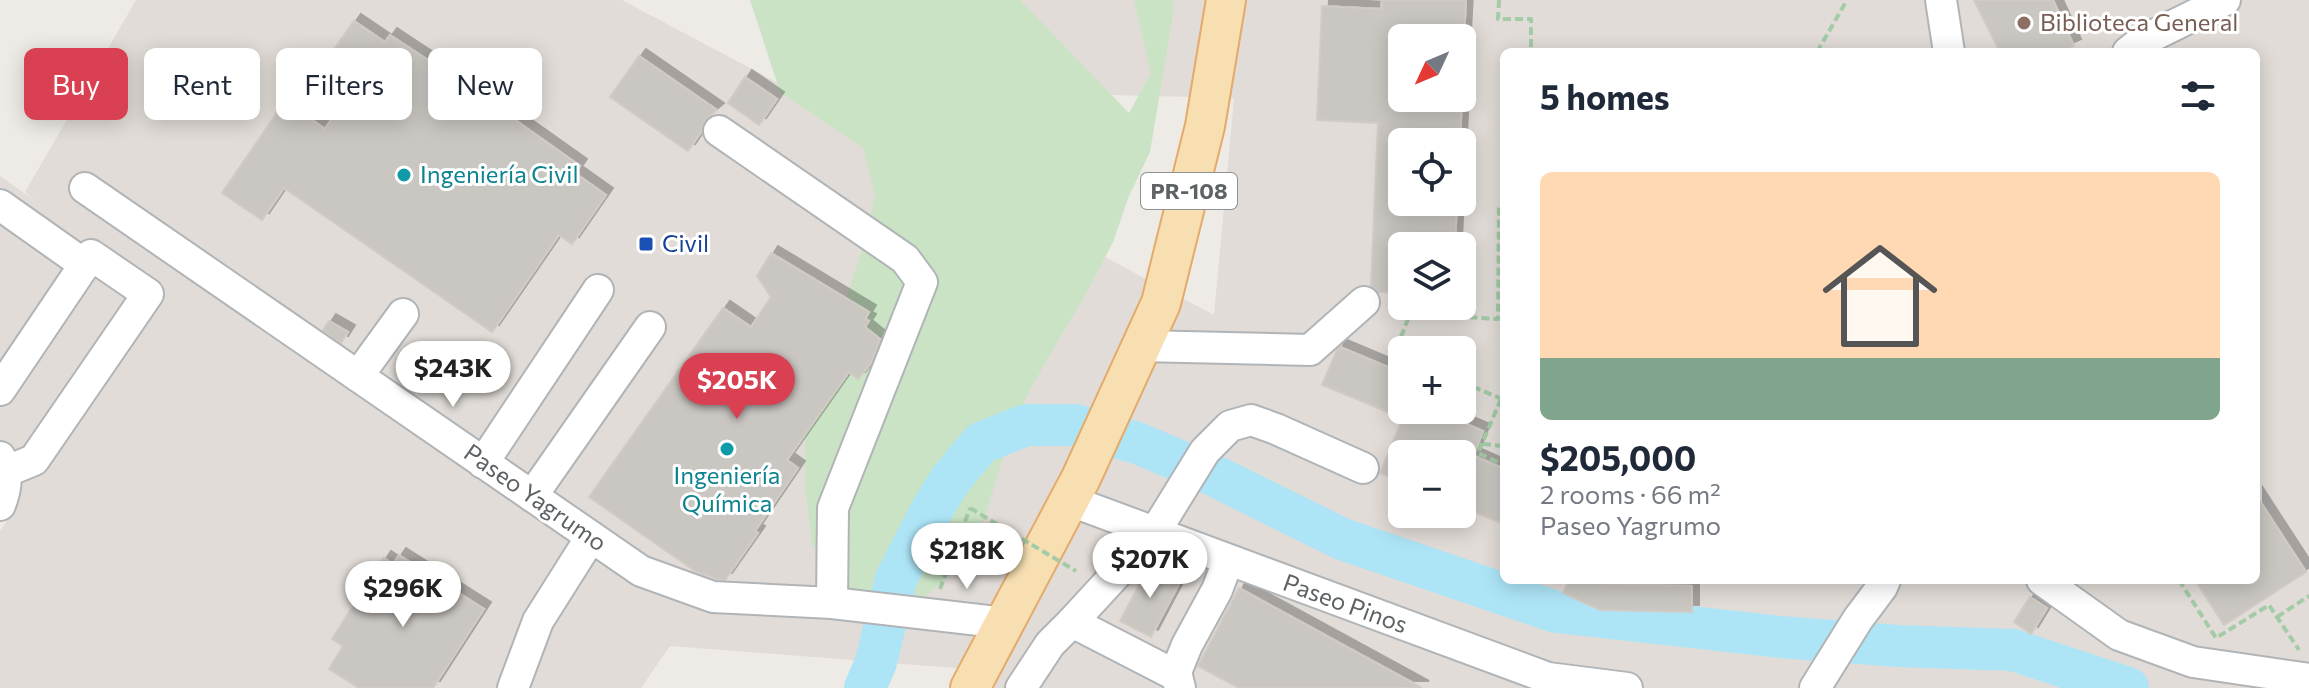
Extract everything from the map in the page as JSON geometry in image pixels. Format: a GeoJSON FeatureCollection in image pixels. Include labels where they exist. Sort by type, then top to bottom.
{"type":"FeatureCollection","features":[{"type":"Feature","properties":{"kind":"main road","name":"PR-108"},"geometry":{"type":"LineString","coordinates":[[970,688],[1074,489],[1161,303],[1205,126],[1226,0]]}},
{"type":"Feature","properties":{"kind":"street"},"geometry":{"type":"LineString","coordinates":[[1941,0],[1948,48]]}},
{"type":"Feature","properties":{"kind":"street"},"geometry":{"type":"LineString","coordinates":[[2133,48],[2225,0]]}},
{"type":"Feature","properties":{"kind":"street"},"geometry":{"type":"LineString","coordinates":[[719,131],[905,259],[922,282],[833,508],[832,603]]}},
{"type":"Feature","properties":{"kind":"street","name":"Paseo Yagrumo"},"geometry":{"type":"LineString","coordinates":[[85,188],[641,571],[713,597],[832,603],[1005,623]]}},
{"type":"Feature","properties":{"kind":"street"},"geometry":{"type":"LineString","coordinates":[[0,205],[85,265]]}},
{"type":"Feature","properties":{"kind":"street"},"geometry":{"type":"LineString","coordinates":[[0,390],[91,255],[148,294],[34,460],[3,464],[6,490],[0,505]]}},
{"type":"Feature","properties":{"kind":"street"},"geometry":{"type":"LineString","coordinates":[[483,463],[598,290]]}},
{"type":"Feature","properties":{"kind":"street"},"geometry":{"type":"LineString","coordinates":[[1135,360],[1310,350],[1364,302]]}},
{"type":"Feature","properties":{"kind":"street"},"geometry":{"type":"LineString","coordinates":[[358,376],[403,314]]}},
{"type":"Feature","properties":{"kind":"street"},"geometry":{"type":"LineString","coordinates":[[532,496],[650,327]]}},
{"type":"Feature","properties":{"kind":"street"},"geometry":{"type":"LineString","coordinates":[[1021,688],[1050,644],[1155,532],[1205,451],[1230,426],[1251,420],[1363,468]]}},
{"type":"Feature","properties":{"kind":"street","name":"Paseo Pinos"},"geometry":{"type":"LineString","coordinates":[[1074,489],[1155,532],[1548,678],[1627,688]]}},
{"type":"Feature","properties":{"kind":"street"},"geometry":{"type":"LineString","coordinates":[[513,688],[538,621],[591,537]]}},
{"type":"Feature","properties":{"kind":"street"},"geometry":{"type":"LineString","coordinates":[[1179,682],[1176,672],[1228,561]]}},
{"type":"Feature","properties":{"kind":"street"},"geometry":{"type":"LineString","coordinates":[[1817,685],[1858,619],[1887,584]]}},
{"type":"Feature","properties":{"kind":"street"},"geometry":{"type":"LineString","coordinates":[[2048,584],[2119,635],[2193,662],[2305,679]]}},
{"type":"Feature","properties":{"kind":"street"},"geometry":{"type":"LineString","coordinates":[[1072,622],[1179,682]]}},
{"type":"Feature","properties":{"kind":"path"},"geometry":{"type":"LineString","coordinates":[[1499,0],[1498,19],[1531,19],[1531,48]]}},
{"type":"Feature","properties":{"kind":"path"},"geometry":{"type":"LineString","coordinates":[[1819,48],[1847,0]]}},
{"type":"Feature","properties":{"kind":"path"},"geometry":{"type":"LineString","coordinates":[[1401,336],[1410,314],[1498,319],[1500,207]]}},
{"type":"Feature","properties":{"kind":"path"},"geometry":{"type":"LineString","coordinates":[[1476,388],[1500,399]]}},
{"type":"Feature","properties":{"kind":"path"},"geometry":{"type":"LineString","coordinates":[[1500,404],[1478,453],[1500,463]]}},
{"type":"Feature","properties":{"kind":"path"},"geometry":{"type":"LineString","coordinates":[[1482,444],[1500,446]]}},
{"type":"Feature","properties":{"kind":"path"},"geometry":{"type":"LineString","coordinates":[[926,613],[970,508],[1076,571]]}},
{"type":"Feature","properties":{"kind":"path"},"geometry":{"type":"LineString","coordinates":[[2182,584],[2216,638],[2269,605],[2302,655],[2305,679]]}},
{"type":"Feature","properties":{"kind":"path"},"geometry":{"type":"LineString","coordinates":[[2277,617],[2309,596]]}},
{"type":"Feature","properties":{"kind":"shaded area"},"geometry":{"type":"Polygon","coordinates":[[[136,0],[622,0],[1214,315],[1234,98],[986,92],[979,0],[2309,0],[2309,688],[985,688],[993,671],[670,646],[641,688],[0,688],[0,531],[19,503],[0,467],[0,176],[34,200],[25,192],[67,120],[128,120],[128,48],[108,48],[136,0]]]}},
{"type":"Feature","properties":{"kind":"green space"},"geometry":{"type":"Polygon","coordinates":[[[750,0],[1020,0],[1129,113],[1151,73],[1134,0],[1173,0],[1150,152],[1129,196],[1113,242],[1033,384],[1012,428],[983,523],[960,565],[924,598],[878,607],[836,588],[812,543],[805,487],[805,437],[865,242],[875,194],[863,148],[780,92],[750,0]]]}},
{"type":"Feature","properties":{"kind":"building"},"geometry":{"type":"Polygon","coordinates":[[[1382,0],[1466,0],[1465,24],[1388,24],[1388,112],[1461,112],[1461,128],[1388,128],[1388,216],[1456,216],[1456,232],[1388,232],[1388,292],[1378,292],[1371,286],[1378,123],[1317,120],[1322,6],[1381,9],[1382,0]]]}},
{"type":"Feature","properties":{"kind":"building","name":"Biblioteca General"},"geometry":{"type":"Polygon","coordinates":[[[1974,0],[2053,0],[2074,46],[2070,48],[1998,48],[1974,0]]]}},
{"type":"Feature","properties":{"kind":"building","name":"Ingeniería Civil"},"geometry":{"type":"Polygon","coordinates":[[[354,21],[385,42],[390,35],[410,48],[335,48],[354,21]]]}},
{"type":"Feature","properties":{"kind":"building","name":"Ingeniería Civil"},"geometry":{"type":"Polygon","coordinates":[[[412,49],[428,60],[428,120],[515,120],[580,166],[575,173],[606,195],[572,244],[559,235],[492,332],[284,188],[262,220],[222,193],[276,114],[276,120],[312,120],[325,129],[331,120],[412,120],[412,49]]]}},
{"type":"Feature","properties":{"kind":"building"},"geometry":{"type":"Polygon","coordinates":[[[639,56],[717,110],[705,120],[688,151],[610,97],[639,56]]]}},
{"type":"Feature","properties":{"kind":"building"},"geometry":{"type":"Polygon","coordinates":[[[745,77],[777,99],[759,125],[728,103],[745,77]]]}},
{"type":"Feature","properties":{"kind":"building","name":"Ingeniería Química"},"geometry":{"type":"Polygon","coordinates":[[[771,253],[869,312],[865,327],[880,339],[871,363],[858,379],[849,372],[787,460],[798,468],[725,580],[717,579],[695,571],[589,497],[723,308],[751,327],[771,297],[757,276],[771,253]]]}},
{"type":"Feature","properties":{"kind":"building"},"geometry":{"type":"Polygon","coordinates":[[[329,321],[348,332],[341,343],[323,330],[329,321]]]}},
{"type":"Feature","properties":{"kind":"building"},"geometry":{"type":"Polygon","coordinates":[[[1340,347],[1388,367],[1388,412],[1322,385],[1340,347]]]}},
{"type":"Feature","properties":{"kind":"building"},"geometry":{"type":"Polygon","coordinates":[[[1400,424],[1467,424],[1483,431],[1476,449],[1476,440],[1394,440],[1400,424]]]}},
{"type":"Feature","properties":{"kind":"building"},"geometry":{"type":"Polygon","coordinates":[[[1388,454],[1388,476],[1380,473],[1388,454]]]}},
{"type":"Feature","properties":{"kind":"building"},"geometry":{"type":"Polygon","coordinates":[[[1476,457],[1500,467],[1500,522],[1476,513],[1476,457]]]}},
{"type":"Feature","properties":{"kind":"building"},"geometry":{"type":"Polygon","coordinates":[[[2260,501],[2306,572],[2224,625],[2198,584],[2260,584],[2260,501]]]}},
{"type":"Feature","properties":{"kind":"building"},"geometry":{"type":"Polygon","coordinates":[[[399,555],[484,609],[433,688],[359,688],[329,669],[343,646],[332,639],[384,558],[393,564],[399,555]]]}},
{"type":"Feature","properties":{"kind":"building"},"geometry":{"type":"Polygon","coordinates":[[[1150,564],[1181,580],[1151,637],[1120,621],[1150,564]]]}},
{"type":"Feature","properties":{"kind":"building"},"geometry":{"type":"Polygon","coordinates":[[[1567,584],[1692,586],[1692,612],[1600,610],[1563,593],[1567,584]]]}},
{"type":"Feature","properties":{"kind":"building"},"geometry":{"type":"Polygon","coordinates":[[[1239,588],[1422,688],[1239,688],[1198,666],[1239,588]]]}},
{"type":"Feature","properties":{"kind":"building"},"geometry":{"type":"Polygon","coordinates":[[[2030,597],[2047,608],[2031,634],[2014,622],[2030,597]]]}},
{"type":"Feature","properties":{"kind":"waterway"},"geometry":{"type":"LineString","coordinates":[[865,688],[876,662],[896,579],[950,480],[981,443],[1026,425],[1075,425],[1137,443],[1213,475],[1342,539],[1556,612],[1780,637],[1898,646],[2013,650],[2128,688]]}},
{"type":"Feature","properties":{"kind":"place","name":"Biblioteca General"},"geometry":{"type":"Point","coordinates":[2024,23]}},
{"type":"Feature","properties":{"kind":"place","name":"Ingeniería Civil"},"geometry":{"type":"Point","coordinates":[404,175]}},
{"type":"Feature","properties":{"kind":"place","name":"Civil"},"geometry":{"type":"Point","coordinates":[646,244]}},
{"type":"Feature","properties":{"kind":"place","name":"Ingeniería Química"},"geometry":{"type":"Point","coordinates":[727,449]}}]}
